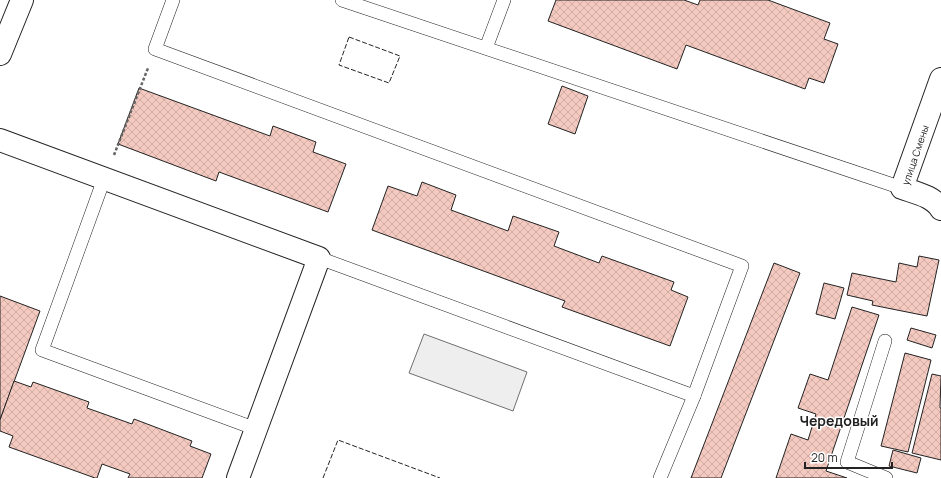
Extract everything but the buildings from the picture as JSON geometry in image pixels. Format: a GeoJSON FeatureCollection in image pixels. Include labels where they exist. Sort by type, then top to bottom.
{"type":"FeatureCollection","features":[{"type":"Feature","properties":{"kind":"street"},"geometry":{"type":"LineString","coordinates":[[0,54],[22,0]]}},
{"type":"Feature","properties":{"kind":"street","name":"улица Смены"},"geometry":{"type":"LineString","coordinates":[[941,79],[902,188],[922,194],[937,203],[941,209]]}},
{"type":"Feature","properties":{"kind":"street"},"geometry":{"type":"LineString","coordinates":[[0,140],[319,258],[238,478]]}},
{"type":"Feature","properties":{"kind":"lane"},"geometry":{"type":"LineString","coordinates":[[173,0],[155,49],[742,266],[694,396],[660,478]]}},
{"type":"Feature","properties":{"kind":"lane"},"geometry":{"type":"LineString","coordinates":[[342,0],[902,188]]}},
{"type":"Feature","properties":{"kind":"lane"},"geometry":{"type":"LineString","coordinates":[[486,48],[504,0]]}},
{"type":"Feature","properties":{"kind":"lane"},"geometry":{"type":"LineString","coordinates":[[104,179],[42,350],[256,429]]}},
{"type":"Feature","properties":{"kind":"lane"},"geometry":{"type":"LineString","coordinates":[[319,258],[694,396]]}},
{"type":"Feature","properties":{"kind":"lane"},"geometry":{"type":"LineString","coordinates":[[885,342],[847,462],[886,478]]}},
{"type":"Feature","properties":{"kind":"path"},"geometry":{"type":"LineString","coordinates":[[104,179],[155,49]]}},
{"type":"Feature","properties":{"kind":"shaded area"},"geometry":{"type":"Polygon","coordinates":[[[424,334],[527,372],[513,411],[409,373],[424,334]]]}},
{"type":"Feature","properties":{"kind":"fence"},"geometry":{"type":"LineString","coordinates":[[349,37],[400,56],[389,83],[339,65],[349,37]]}},
{"type":"Feature","properties":{"kind":"fence"},"geometry":{"type":"LineString","coordinates":[[323,478],[338,440],[440,478]]}},
{"type":"Feature","properties":{"kind":"district","name":"Чередовый"},"geometry":{"type":"Point","coordinates":[839,420]}}]}
